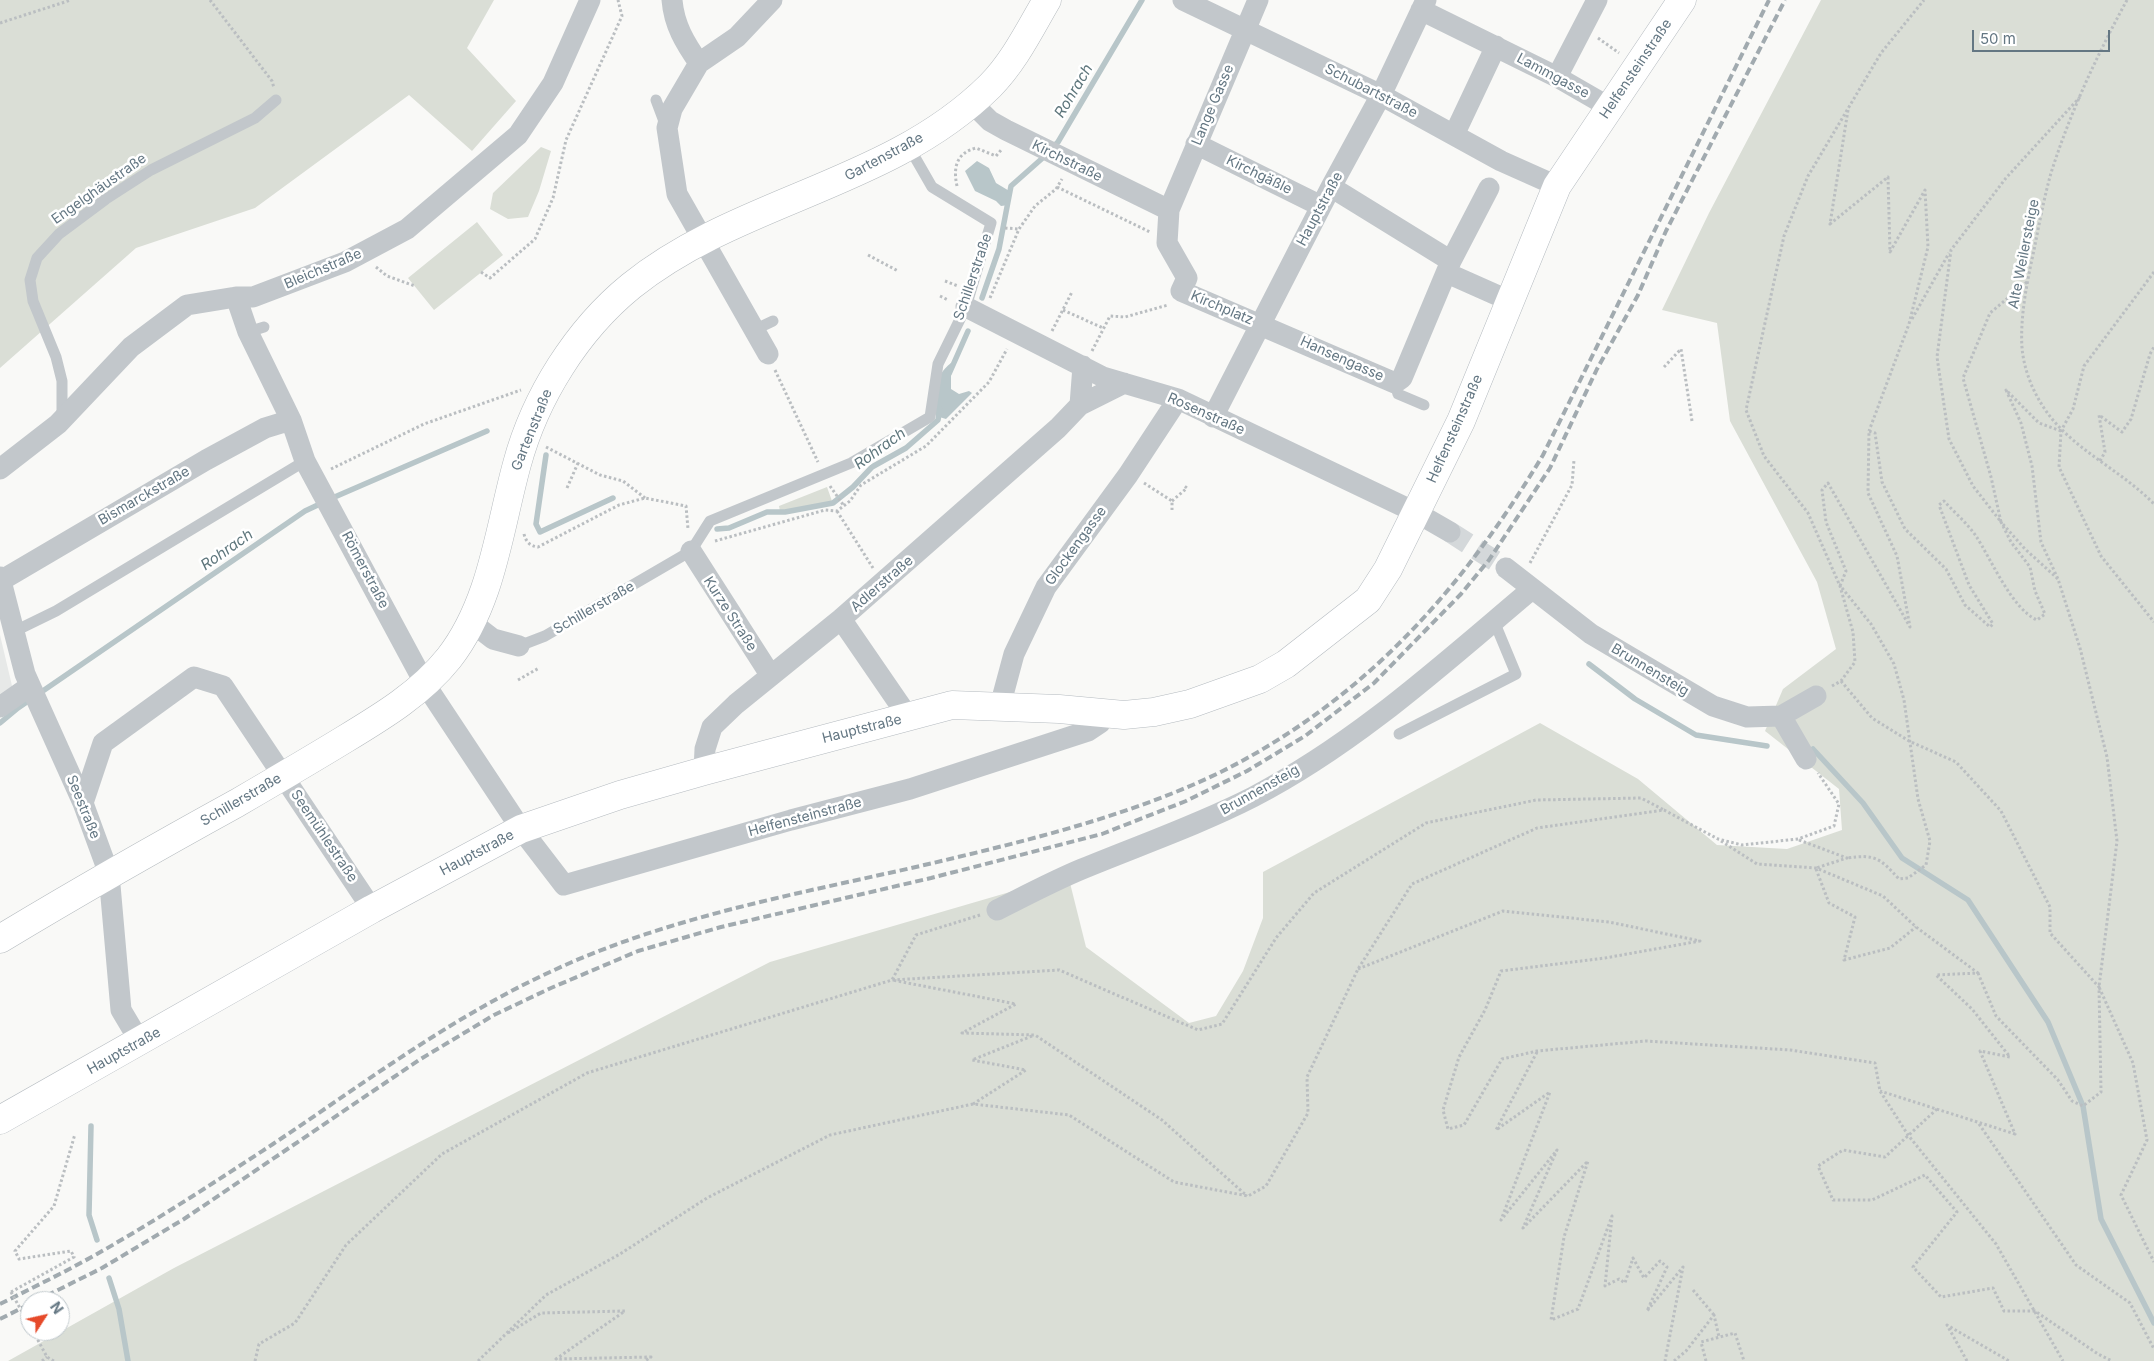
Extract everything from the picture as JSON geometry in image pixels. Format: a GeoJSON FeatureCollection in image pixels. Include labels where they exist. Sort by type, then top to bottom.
{"type":"FeatureCollection","features":[{"type":"Feature","properties":{"kind":"street","name":"Bleichstraße"},"geometry":{"type":"LineString","coordinates":[[0,469],[65,416],[131,347],[187,305],[236,297],[253,297],[346,262],[407,229],[518,135],[553,83],[590,0]]}},
{"type":"Feature","properties":{"kind":"street"},"geometry":{"type":"LineString","coordinates":[[672,0],[673,17],[678,30],[699,63]]}},
{"type":"Feature","properties":{"kind":"street"},"geometry":{"type":"LineString","coordinates":[[768,354],[677,194],[667,128],[672,109],[699,63],[737,37],[772,0]]}},
{"type":"Feature","properties":{"kind":"street","name":"Gartenstraße"},"geometry":{"type":"LineString","coordinates":[[471,622],[491,568],[518,460],[537,411],[553,379],[590,326],[631,286],[701,239],[877,164],[909,147],[972,103],[993,82],[1015,53],[1047,0]]}},
{"type":"Feature","properties":{"kind":"street","name":"Schubartstraße"},"geometry":{"type":"LineString","coordinates":[[1182,0],[1382,95],[1501,161],[1558,186]]}},
{"type":"Feature","properties":{"kind":"street","name":"Lange Gasse"},"geometry":{"type":"LineString","coordinates":[[1169,210],[1258,0]]}},
{"type":"Feature","properties":{"kind":"street"},"geometry":{"type":"LineString","coordinates":[[1557,77],[1597,0]]}},
{"type":"Feature","properties":{"kind":"street","name":"Helfensteinstraße"},"geometry":{"type":"LineString","coordinates":[[1000,706],[1124,714],[1154,712],[1190,704],[1260,679],[1286,664],[1368,600],[1388,569],[1462,422],[1558,186],[1680,1]]}},
{"type":"Feature","properties":{"kind":"street","name":"Lammgasse"},"geometry":{"type":"LineString","coordinates":[[1423,5],[1609,107]]}},
{"type":"Feature","properties":{"kind":"street","name":"Hauptstraße"},"geometry":{"type":"LineString","coordinates":[[1213,417],[1321,206],[1382,95],[1423,5]]}},
{"type":"Feature","properties":{"kind":"street"},"geometry":{"type":"LineString","coordinates":[[1454,135],[1493,44]]}},
{"type":"Feature","properties":{"kind":"street","name":"Kirchstraße"},"geometry":{"type":"LineString","coordinates":[[972,103],[990,121],[1057,156],[1169,210]]}},
{"type":"Feature","properties":{"kind":"street","name":"Kirchgäßle"},"geometry":{"type":"LineString","coordinates":[[1196,144],[1321,206]]}},
{"type":"Feature","properties":{"kind":"street"},"geometry":{"type":"LineString","coordinates":[[1331,187],[1449,267],[1510,301]]}},
{"type":"Feature","properties":{"kind":"street","name":"Hansengasse"},"geometry":{"type":"LineString","coordinates":[[1260,324],[1395,382],[1402,378],[1449,267],[1489,188]]}},
{"type":"Feature","properties":{"kind":"street"},"geometry":{"type":"LineString","coordinates":[[1167,243],[1169,210]]}},
{"type":"Feature","properties":{"kind":"street","name":"Kirchplatz"},"geometry":{"type":"LineString","coordinates":[[1167,243],[1187,278],[1181,291],[1260,324]]}},
{"type":"Feature","properties":{"kind":"street","name":"Römerstraße"},"geometry":{"type":"LineString","coordinates":[[236,297],[256,329],[313,475],[425,684],[521,829]]}},
{"type":"Feature","properties":{"kind":"street","name":"Rosenstraße"},"geometry":{"type":"LineString","coordinates":[[974,312],[1103,377],[1178,399],[1417,513]]}},
{"type":"Feature","properties":{"kind":"street"},"geometry":{"type":"LineString","coordinates":[[1080,405],[1084,366]]}},
{"type":"Feature","properties":{"kind":"street","name":"Adlerstraße"},"geometry":{"type":"LineString","coordinates":[[704,770],[705,749],[712,727],[736,704],[841,619],[881,582],[978,500],[1058,428],[1080,405],[1124,383]]}},
{"type":"Feature","properties":{"kind":"street","name":"Glockengasse"},"geometry":{"type":"LineString","coordinates":[[1000,706],[1014,654],[1046,586],[1128,475],[1178,399]]}},
{"type":"Feature","properties":{"kind":"street","name":"Bismarckstraße"},"geometry":{"type":"LineString","coordinates":[[1,579],[206,460],[265,428],[291,420]]}},
{"type":"Feature","properties":{"kind":"street"},"geometry":{"type":"LineString","coordinates":[[1417,513],[1450,532]]}},
{"type":"Feature","properties":{"kind":"street","name":"Kurze Straße"},"geometry":{"type":"LineString","coordinates":[[691,551],[771,676]]}},
{"type":"Feature","properties":{"kind":"street","name":"Seestraße"},"geometry":{"type":"LineString","coordinates":[[1,579],[19,654],[31,688],[83,803],[109,874],[122,1010],[140,1042]]}},
{"type":"Feature","properties":{"kind":"street","name":"Brunnensteig"},"geometry":{"type":"LineString","coordinates":[[997,910],[1081,870],[1183,831],[1254,796],[1339,746],[1416,687],[1494,621],[1520,579],[1591,634],[1713,706],[1747,717],[1781,716],[1816,696]]}},
{"type":"Feature","properties":{"kind":"street"},"geometry":{"type":"LineString","coordinates":[[841,619],[909,718]]}},
{"type":"Feature","properties":{"kind":"street","name":"Schillerstraße"},"geometry":{"type":"LineString","coordinates":[[0,939],[109,874],[283,776],[391,711],[425,684],[450,656],[471,622],[493,639],[519,646]]}},
{"type":"Feature","properties":{"kind":"street","name":"Seemühlestraße"},"geometry":{"type":"LineString","coordinates":[[83,803],[103,743],[194,677],[223,686],[372,909]]}},
{"type":"Feature","properties":{"kind":"street"},"geometry":{"type":"LineString","coordinates":[[0,706],[31,688]]}},
{"type":"Feature","properties":{"kind":"street","name":"Hauptstraße"},"geometry":{"type":"LineString","coordinates":[[0,1120],[372,909],[521,829],[620,795],[704,770],[909,718],[952,705],[1000,706]]}},
{"type":"Feature","properties":{"kind":"street","name":"Helfensteinstraße"},"geometry":{"type":"LineString","coordinates":[[521,829],[564,885],[791,820],[910,789],[1088,730],[1100,723],[1104,713]]}},
{"type":"Feature","properties":{"kind":"street"},"geometry":{"type":"LineString","coordinates":[[1781,716],[1806,759]]}},
{"type":"Feature","properties":{"kind":"lane","name":"Engelghäustraße"},"geometry":{"type":"LineString","coordinates":[[65,416],[62,412],[62,381],[56,357],[33,301],[30,280],[37,258],[59,234],[114,194],[152,170],[255,118],[276,100]]}},
{"type":"Feature","properties":{"kind":"lane"},"geometry":{"type":"LineString","coordinates":[[656,100],[667,128]]}},
{"type":"Feature","properties":{"kind":"lane","name":"Schillerstraße"},"geometry":{"type":"LineString","coordinates":[[519,646],[545,636],[691,551],[710,521],[824,475],[886,445],[930,417],[938,364],[974,312],[991,223],[932,187],[909,147]]}},
{"type":"Feature","properties":{"kind":"lane"},"geometry":{"type":"LineString","coordinates":[[754,330],[773,321]]}},
{"type":"Feature","properties":{"kind":"lane"},"geometry":{"type":"LineString","coordinates":[[1395,382],[1398,394],[1424,405]]}},
{"type":"Feature","properties":{"kind":"lane"},"geometry":{"type":"LineString","coordinates":[[15,631],[313,475]]}},
{"type":"Feature","properties":{"kind":"lane"},"geometry":{"type":"LineString","coordinates":[[1399,734],[1516,674],[1494,621]]}},
{"type":"Feature","properties":{"kind":"path"},"geometry":{"type":"LineString","coordinates":[[0,23],[71,0]]}},
{"type":"Feature","properties":{"kind":"path"},"geometry":{"type":"LineString","coordinates":[[210,0],[272,81],[276,100]]}},
{"type":"Feature","properties":{"kind":"path"},"geometry":{"type":"LineString","coordinates":[[481,272],[490,278],[535,239],[553,198],[566,140],[622,16],[618,0]]}},
{"type":"Feature","properties":{"kind":"path"},"geometry":{"type":"LineString","coordinates":[[1924,0],[1880,53],[1808,176],[1784,236],[1746,410],[1764,456],[1808,513],[1840,586],[1853,632],[1855,662],[1840,682],[1872,718],[1909,741],[1956,762],[2000,811],[2050,907],[2050,933],[2099,987],[2133,1063],[2147,1140],[2121,1195],[2154,1262]]}},
{"type":"Feature","properties":{"kind":"path","name":"Alte Weilersteige"},"geometry":{"type":"LineString","coordinates":[[2127,0],[2098,53],[2052,173],[2027,282],[2022,330],[2026,370],[2043,407],[2061,431],[2136,486],[2154,504]]}},
{"type":"Feature","properties":{"kind":"path"},"geometry":{"type":"LineString","coordinates":[[1583,28],[1638,65]]}},
{"type":"Feature","properties":{"kind":"path"},"geometry":{"type":"LineString","coordinates":[[1909,324],[1951,250],[2006,178],[2080,97]]}},
{"type":"Feature","properties":{"kind":"path"},"geometry":{"type":"LineString","coordinates":[[1840,586],[1846,571],[1826,522],[1822,490],[1828,483],[1910,627],[1898,556],[1868,493],[1869,431],[1909,324],[1928,247],[1925,190],[1890,252],[1888,177],[1830,224],[1848,107]]}},
{"type":"Feature","properties":{"kind":"path"},"geometry":{"type":"LineString","coordinates":[[957,186],[954,172],[957,161],[964,153],[976,148],[996,156],[1005,145]]}},
{"type":"Feature","properties":{"kind":"path"},"geometry":{"type":"LineString","coordinates":[[974,312],[1019,229],[1035,206],[1057,187],[1057,156]]}},
{"type":"Feature","properties":{"kind":"path"},"geometry":{"type":"LineString","coordinates":[[1057,187],[1112,216],[1146,229],[1167,243]]}},
{"type":"Feature","properties":{"kind":"path"},"geometry":{"type":"LineString","coordinates":[[1007,228],[1019,229]]}},
{"type":"Feature","properties":{"kind":"path"},"geometry":{"type":"LineString","coordinates":[[1951,250],[1937,357],[1949,439],[1973,486],[2001,522],[2058,579]]}},
{"type":"Feature","properties":{"kind":"path"},"geometry":{"type":"LineString","coordinates":[[868,255],[898,271]]}},
{"type":"Feature","properties":{"kind":"path"},"geometry":{"type":"LineString","coordinates":[[376,266],[387,276],[415,286]]}},
{"type":"Feature","properties":{"kind":"path"},"geometry":{"type":"LineString","coordinates":[[2154,272],[2084,366],[2073,409],[2061,431],[2059,467],[2101,556],[2154,622]]}},
{"type":"Feature","properties":{"kind":"path"},"geometry":{"type":"LineString","coordinates":[[1869,431],[1876,434],[1882,482],[1905,529],[1946,569],[1965,605],[1990,627],[1993,624],[1969,585],[1939,505],[1944,501],[1974,534],[2006,587],[2030,617],[2037,620],[2045,614],[2035,591],[2030,567],[2011,542],[2001,522],[1992,477],[1963,378],[1990,313],[2027,282]]}},
{"type":"Feature","properties":{"kind":"path"},"geometry":{"type":"LineString","coordinates":[[1084,366],[1110,316],[1125,317],[1174,303],[1181,291]]}},
{"type":"Feature","properties":{"kind":"path"},"geometry":{"type":"LineString","coordinates":[[1044,347],[1072,292]]}},
{"type":"Feature","properties":{"kind":"path"},"geometry":{"type":"LineString","coordinates":[[1063,310],[1103,328]]}},
{"type":"Feature","properties":{"kind":"path"},"geometry":{"type":"LineString","coordinates":[[524,531],[525,540],[532,546],[538,547],[619,505],[645,498],[686,506],[691,551],[728,536],[825,510],[837,511],[844,506],[861,485],[900,458],[908,459],[926,446],[946,423],[989,382],[1016,333]]}},
{"type":"Feature","properties":{"kind":"path"},"geometry":{"type":"LineString","coordinates":[[2100,461],[2104,452],[2099,415],[2122,432],[2131,419],[2150,354],[2154,347]]}},
{"type":"Feature","properties":{"kind":"path"},"geometry":{"type":"LineString","coordinates":[[1664,367],[1681,349],[1692,421]]}},
{"type":"Feature","properties":{"kind":"path"},"geometry":{"type":"LineString","coordinates":[[768,354],[824,475]]}},
{"type":"Feature","properties":{"kind":"path"},"geometry":{"type":"LineString","coordinates":[[313,475],[424,424],[553,379]]}},
{"type":"Feature","properties":{"kind":"path"},"geometry":{"type":"LineString","coordinates":[[255,1361],[259,1344],[295,1323],[346,1245],[442,1154],[587,1073],[892,980],[1059,970],[1198,1030],[1222,1024],[1276,938],[1314,893],[1426,823],[1536,800],[1641,798],[1718,839],[1757,864],[1816,868],[1883,896],[1916,927],[1978,973],[1996,1016],[2058,1080],[2072,1101],[2083,1106],[2101,1092],[2099,987],[2117,841],[2107,757],[2080,648],[2058,579],[2041,542],[2032,466],[2021,423],[2006,390],[2039,423],[2061,431]]}},
{"type":"Feature","properties":{"kind":"path"},"geometry":{"type":"LineString","coordinates":[[949,415],[953,418]]}},
{"type":"Feature","properties":{"kind":"path"},"geometry":{"type":"LineString","coordinates":[[540,444],[600,475],[623,481],[645,498]]}},
{"type":"Feature","properties":{"kind":"path"},"geometry":{"type":"LineString","coordinates":[[1520,579],[1572,485],[1574,460]]}},
{"type":"Feature","properties":{"kind":"path"},"geometry":{"type":"LineString","coordinates":[[567,488],[578,463]]}},
{"type":"Feature","properties":{"kind":"path"},"geometry":{"type":"LineString","coordinates":[[1143,477],[1142,482],[1172,500]]}},
{"type":"Feature","properties":{"kind":"path"},"geometry":{"type":"LineString","coordinates":[[1172,500],[1187,488],[1183,485]]}},
{"type":"Feature","properties":{"kind":"path"},"geometry":{"type":"LineString","coordinates":[[831,489],[844,506]]}},
{"type":"Feature","properties":{"kind":"path"},"geometry":{"type":"LineString","coordinates":[[1172,500],[1172,510]]}},
{"type":"Feature","properties":{"kind":"path"},"geometry":{"type":"LineString","coordinates":[[837,511],[881,582]]}},
{"type":"Feature","properties":{"kind":"path"},"geometry":{"type":"LineString","coordinates":[[1816,868],[1847,858],[1868,855],[1879,859],[1899,879],[1908,878],[1926,864],[1930,841],[1918,799],[1904,700],[1894,664],[1871,624],[1840,586]]}},
{"type":"Feature","properties":{"kind":"path"},"geometry":{"type":"LineString","coordinates":[[518,680],[539,668]]}},
{"type":"Feature","properties":{"kind":"path"},"geometry":{"type":"LineString","coordinates":[[1718,839],[1742,845],[1798,839],[1834,826],[1839,804],[1828,786],[1806,759]]}},
{"type":"Feature","properties":{"kind":"path"},"geometry":{"type":"LineString","coordinates":[[478,1361],[500,1337],[546,1295],[620,1254],[707,1198],[830,1135],[973,1104],[1069,1115],[1174,1182],[1248,1196],[1266,1186],[1308,1113],[1307,1077],[1358,969],[1412,884],[1537,828],[1664,810]]}},
{"type":"Feature","properties":{"kind":"path"},"geometry":{"type":"LineString","coordinates":[[1798,839],[1847,858]]}},
{"type":"Feature","properties":{"kind":"path"},"geometry":{"type":"LineString","coordinates":[[1816,868],[1829,903],[1856,917],[1844,960],[1890,948],[1916,927]]}},
{"type":"Feature","properties":{"kind":"path"},"geometry":{"type":"LineString","coordinates":[[892,980],[916,935],[997,910]]}},
{"type":"Feature","properties":{"kind":"path"},"geometry":{"type":"LineString","coordinates":[[1358,969],[1503,911],[1609,922],[1700,941],[1605,958],[1501,971],[1485,1010],[1459,1057],[1443,1110],[1448,1129],[1464,1125],[1502,1059],[1537,1051],[1646,1041],[1790,1050],[1875,1063],[1880,1091],[1908,1135],[1996,1244],[2063,1361]]}},
{"type":"Feature","properties":{"kind":"path"},"geometry":{"type":"LineString","coordinates":[[1880,1091],[2015,1134],[1980,1051],[2010,1057],[1972,1009],[1936,975],[1978,973]]}},
{"type":"Feature","properties":{"kind":"path"},"geometry":{"type":"LineString","coordinates":[[892,980],[1016,1004],[962,1033],[1035,1035],[1162,1120],[1248,1196]]}},
{"type":"Feature","properties":{"kind":"path"},"geometry":{"type":"LineString","coordinates":[[973,1104],[1026,1070],[972,1060],[1035,1035]]}},
{"type":"Feature","properties":{"kind":"path"},"geometry":{"type":"LineString","coordinates":[[1537,1051],[1496,1130],[1550,1092],[1501,1220],[1557,1150],[1523,1228],[1588,1161],[1564,1237],[1551,1320],[1578,1309],[1612,1216],[1605,1286],[1618,1279],[1625,1283],[1633,1258],[1644,1278],[1660,1261],[1667,1267],[1647,1311],[1683,1267],[1665,1361]]}},
{"type":"Feature","properties":{"kind":"path"},"geometry":{"type":"LineString","coordinates":[[1938,1108],[1885,1157],[1843,1150],[1818,1166],[1833,1200],[1872,1200],[1925,1175],[1957,1212],[1913,1266],[1941,1297],[1993,1288],[2004,1311],[2035,1311],[2098,1354],[2112,1361]]}},
{"type":"Feature","properties":{"kind":"path"},"geometry":{"type":"LineString","coordinates":[[1978,1123],[2076,1265],[2130,1302],[2154,1349]]}},
{"type":"Feature","properties":{"kind":"path"},"geometry":{"type":"LineString","coordinates":[[20,1308],[11,1292],[74,1257],[70,1251],[19,1258],[14,1251],[54,1206],[75,1134]]}},
{"type":"Feature","properties":{"kind":"path"},"geometry":{"type":"LineString","coordinates":[[1694,1290],[1714,1315],[1719,1337]]}},
{"type":"Feature","properties":{"kind":"path"},"geometry":{"type":"LineString","coordinates":[[500,1337],[541,1313],[625,1311],[556,1359],[651,1357],[645,1361]]}},
{"type":"Feature","properties":{"kind":"path"},"geometry":{"type":"LineString","coordinates":[[1674,1361],[1686,1351],[1714,1315]]}},
{"type":"Feature","properties":{"kind":"path"},"geometry":{"type":"LineString","coordinates":[[1966,1361],[1947,1325],[2009,1361]]}},
{"type":"Feature","properties":{"kind":"path"},"geometry":{"type":"LineString","coordinates":[[1706,1361],[1701,1342],[1735,1333],[1744,1361]]}},
{"type":"Feature","properties":{"kind":"path"},"geometry":{"type":"LineString","coordinates":[[38,1341],[47,1357],[54,1361]]}},
{"type":"Feature","properties":{"kind":"path"},"geometry":{"type":"LineString","coordinates":[[42,1361],[47,1357]]}},
{"type":"Feature","properties":{"kind":"shaded area"},"geometry":{"type":"Polygon","coordinates":[[[0,0],[494,0],[467,48],[516,101],[472,151],[409,95],[255,208],[136,248],[0,368],[0,0]]]}},
{"type":"Feature","properties":{"kind":"shaded area"},"geometry":{"type":"Polygon","coordinates":[[[1821,0],[2154,0],[2154,1361],[8,1361],[44,1341],[70,1341],[70,1326],[174,1268],[770,962],[1068,875],[1086,947],[1189,1023],[1216,1016],[1243,971],[1263,918],[1263,872],[1540,723],[1638,779],[1717,845],[1787,849],[1842,830],[1839,789],[1765,731],[1783,689],[1836,649],[1817,582],[1730,421],[1717,323],[1662,310],[1709,213],[1821,0]]]}},
{"type":"Feature","properties":{"kind":"shaded area"},"geometry":{"type":"Polygon","coordinates":[[[541,147],[551,151],[539,191],[528,217],[508,219],[490,209],[493,193],[541,147]]]}},
{"type":"Feature","properties":{"kind":"shaded area"},"geometry":{"type":"Polygon","coordinates":[[[977,161],[989,168],[996,183],[1011,192],[1009,205],[1001,206],[996,201],[975,191],[965,171],[977,161]]]}},
{"type":"Feature","properties":{"kind":"shaded area"},"geometry":{"type":"Polygon","coordinates":[[[477,222],[503,255],[434,310],[408,278],[477,222]]]}},
{"type":"Feature","properties":{"kind":"shaded area"},"geometry":{"type":"Polygon","coordinates":[[[951,363],[951,389],[959,394],[969,391],[972,393],[946,419],[936,416],[934,401],[938,380],[945,368],[951,363]]]}},
{"type":"Feature","properties":{"kind":"shaded area"},"geometry":{"type":"Polygon","coordinates":[[[827,487],[832,501],[780,511],[779,506],[827,487]]]}},
{"type":"Feature","properties":{"kind":"shaded area"},"geometry":{"type":"Polygon","coordinates":[[[0,635],[13,690],[0,701],[0,635]]]}},
{"type":"Feature","properties":{"kind":"waterway","name":"Rohrach"},"geometry":{"type":"LineString","coordinates":[[1052,148],[1058,142],[1142,0]]}},
{"type":"Feature","properties":{"kind":"waterway","name":"Rohrach"},"geometry":{"type":"LineString","coordinates":[[982,298],[999,249],[1011,186],[1046,155]]}},
{"type":"Feature","properties":{"kind":"waterway","name":"Rohrach"},"geometry":{"type":"LineString","coordinates":[[949,374],[968,331]]}},
{"type":"Feature","properties":{"kind":"waterway","name":"Rohrach"},"geometry":{"type":"LineString","coordinates":[[717,529],[729,528],[767,512],[785,512],[833,503],[853,487],[872,467],[906,448],[938,420],[940,409]]}},
{"type":"Feature","properties":{"kind":"waterway","name":"Rohrach"},"geometry":{"type":"LineString","coordinates":[[330,499],[487,431]]}},
{"type":"Feature","properties":{"kind":"waterway","name":"Rohrach"},"geometry":{"type":"LineString","coordinates":[[546,455],[536,524],[540,532],[613,498]]}},
{"type":"Feature","properties":{"kind":"waterway","name":"Rohrach"},"geometry":{"type":"LineString","coordinates":[[0,723],[18,708],[305,511],[322,503]]}},
{"type":"Feature","properties":{"kind":"waterway"},"geometry":{"type":"LineString","coordinates":[[1589,664],[1635,699],[1696,735],[1767,746]]}},
{"type":"Feature","properties":{"kind":"waterway"},"geometry":{"type":"LineString","coordinates":[[1813,749],[1863,803],[1902,858],[1968,900],[2048,1022],[2083,1106],[2101,1219],[2154,1323]]}},
{"type":"Feature","properties":{"kind":"waterway"},"geometry":{"type":"LineString","coordinates":[[91,1126],[89,1215],[97,1240]]}},
{"type":"Feature","properties":{"kind":"waterway"},"geometry":{"type":"LineString","coordinates":[[109,1278],[119,1309],[128,1361]]}},
{"type":"Feature","properties":{"kind":"tunnel"},"geometry":{"type":"LineString","coordinates":[[1450,532],[1506,568]]}},
{"type":"Feature","properties":{"kind":"railway"},"geometry":{"type":"LineString","coordinates":[[0,1304],[85,1261],[142,1228],[208,1187],[443,1030],[478,1009],[550,972],[596,952],[690,920],[738,907],[1011,844],[1130,809],[1169,795],[1242,761],[1290,732],[1334,700],[1375,666],[1414,629],[1449,589],[1482,547],[1543,455],[1769,0]]}},
{"type":"Feature","properties":{"kind":"railway"},"geometry":{"type":"LineString","coordinates":[[56,1291],[102,1268],[184,1219],[419,1060],[494,1015],[551,988],[638,951],[721,927],[931,878],[1102,834],[1186,801],[1247,771],[1305,736],[1374,683],[1461,594],[1489,560],[1550,468],[1597,369],[1638,295],[1666,231],[1785,0]]}},
{"type":"Feature","properties":{"kind":"railway"},"geometry":{"type":"LineString","coordinates":[[0,1319],[20,1309]]}}]}
